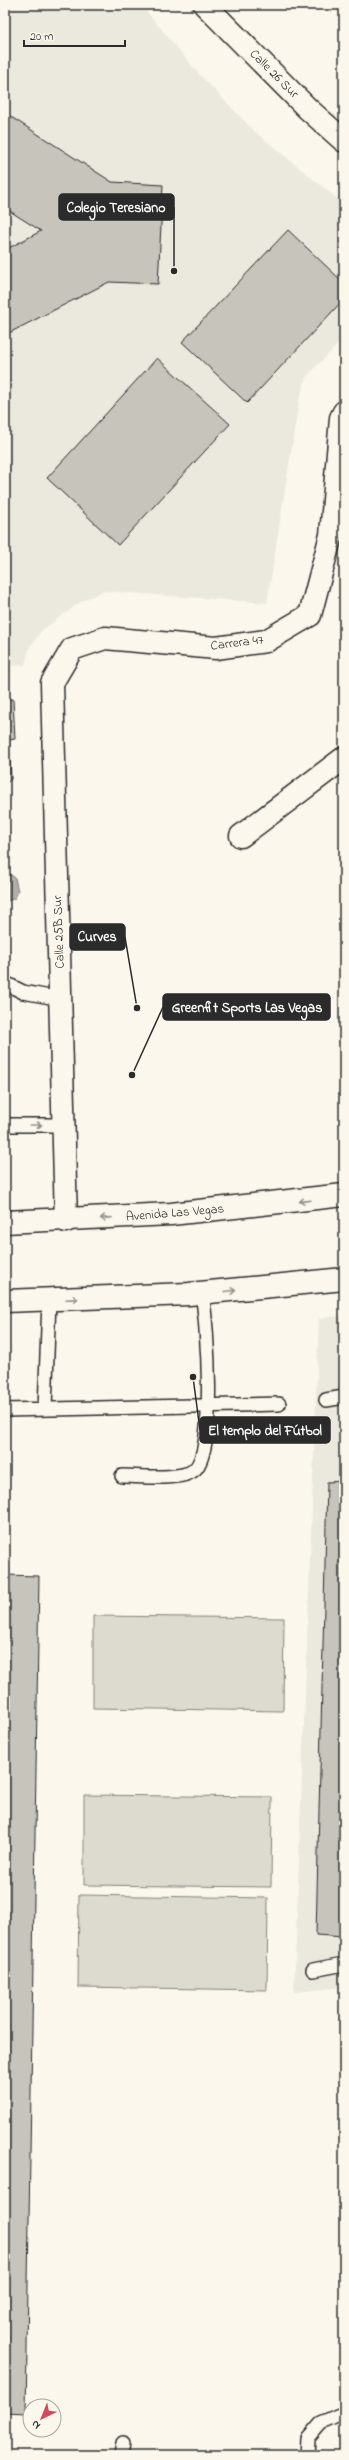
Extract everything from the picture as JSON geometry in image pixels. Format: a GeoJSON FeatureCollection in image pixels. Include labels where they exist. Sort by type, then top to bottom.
{"type":"FeatureCollection","features":[{"type":"Feature","properties":{"kind":"street","name":"Calle 26 Sur"},"geometry":{"type":"LineString","coordinates":[[205,5],[307,108],[344,141]]}},
{"type":"Feature","properties":{"kind":"street","name":"Carrera 47"},"geometry":{"type":"LineString","coordinates":[[72,649],[105,638],[216,648],[266,641],[310,615],[331,535],[339,511],[341,418],[344,412]]}},
{"type":"Feature","properties":{"kind":"street","name":"Calle 25B Sur"},"geometry":{"type":"LineString","coordinates":[[66,1221],[52,683],[72,649]]}},
{"type":"Feature","properties":{"kind":"street"},"geometry":{"type":"LineString","coordinates":[[241,836],[344,758]]}},
{"type":"Feature","properties":{"kind":"street","name":"Avenida Las Vegas"},"geometry":{"type":"LineString","coordinates":[[5,1222],[66,1221],[171,1214],[344,1195]]}},
{"type":"Feature","properties":{"kind":"street"},"geometry":{"type":"LineString","coordinates":[[5,1301],[202,1294],[344,1279]]}},
{"type":"Feature","properties":{"kind":"lane"},"geometry":{"type":"LineString","coordinates":[[5,983],[23,992],[61,999]]}},
{"type":"Feature","properties":{"kind":"lane"},"geometry":{"type":"LineString","coordinates":[[5,1126],[64,1125]]}},
{"type":"Feature","properties":{"kind":"lane"},"geometry":{"type":"LineString","coordinates":[[122,1476],[181,1476],[194,1470],[204,1452],[209,1405],[206,1316],[202,1294]]}},
{"type":"Feature","properties":{"kind":"lane"},"geometry":{"type":"LineString","coordinates":[[44,1409],[49,1300]]}},
{"type":"Feature","properties":{"kind":"lane"},"geometry":{"type":"LineString","coordinates":[[326,1400],[344,1397]]}},
{"type":"Feature","properties":{"kind":"lane"},"geometry":{"type":"LineString","coordinates":[[5,1410],[279,1404]]}},
{"type":"Feature","properties":{"kind":"lane"},"geometry":{"type":"LineString","coordinates":[[313,1970],[344,1964]]}},
{"type":"Feature","properties":{"kind":"lane"},"geometry":{"type":"LineString","coordinates":[[307,2455],[308,2438],[321,2422],[344,2413]]}},
{"type":"Feature","properties":{"kind":"shaded area"},"geometry":{"type":"Polygon","coordinates":[[[5,5],[141,5],[199,74],[254,131],[344,204],[344,338],[306,377],[299,401],[267,603],[103,591],[82,601],[42,630],[30,647],[25,665],[5,666],[5,5]]]}},
{"type":"Feature","properties":{"kind":"shaded area"},"geometry":{"type":"Polygon","coordinates":[[[5,870],[15,878],[18,891],[15,898],[5,902],[5,870]]]}},
{"type":"Feature","properties":{"kind":"shaded area"},"geometry":{"type":"Polygon","coordinates":[[[344,1315],[344,1987],[294,1992],[319,1319],[344,1315]]]}},
{"type":"Feature","properties":{"kind":"shaded area"},"geometry":{"type":"Polygon","coordinates":[[[93,1616],[284,1618],[283,1711],[93,1708],[93,1616]]]}},
{"type":"Feature","properties":{"kind":"shaded area"},"geometry":{"type":"Polygon","coordinates":[[[84,1795],[272,1797],[271,1887],[84,1885],[84,1795]]]}},
{"type":"Feature","properties":{"kind":"shaded area"},"geometry":{"type":"Polygon","coordinates":[[[79,1895],[268,1898],[267,1990],[78,1987],[79,1895]]]}},
{"type":"Feature","properties":{"kind":"building"},"geometry":{"type":"Polygon","coordinates":[[[5,113],[112,182],[163,185],[158,284],[109,282],[5,335],[5,250],[41,231],[5,208],[5,113]]]}},
{"type":"Feature","properties":{"kind":"building"},"geometry":{"type":"Polygon","coordinates":[[[288,230],[344,283],[344,299],[247,403],[182,342],[288,230]]]}},
{"type":"Feature","properties":{"kind":"building"},"geometry":{"type":"Polygon","coordinates":[[[157,358],[230,424],[118,545],[47,478],[157,358]]]}},
{"type":"Feature","properties":{"kind":"building"},"geometry":{"type":"Polygon","coordinates":[[[5,699],[13,699],[15,739],[9,740],[11,779],[5,785],[5,699]]]}},
{"type":"Feature","properties":{"kind":"building"},"geometry":{"type":"Polygon","coordinates":[[[344,1481],[344,1937],[316,1935],[327,1482],[344,1481]]]}},
{"type":"Feature","properties":{"kind":"building"},"geometry":{"type":"Polygon","coordinates":[[[5,1575],[39,1576],[26,2398],[22,2398],[22,2414],[5,2413],[5,1575]]]}},
{"type":"Feature","properties":{"kind":"place","name":"Colegio Teresiano"},"geometry":{"type":"Point","coordinates":[174,271]}},
{"type":"Feature","properties":{"kind":"place","name":"Curves"},"geometry":{"type":"Point","coordinates":[137,1008]}},
{"type":"Feature","properties":{"kind":"place","name":"Greenfit Sports Las Vegas"},"geometry":{"type":"Point","coordinates":[132,1075]}},
{"type":"Feature","properties":{"kind":"place","name":"El templo del Fútbol"},"geometry":{"type":"Point","coordinates":[193,1377]}}]}
